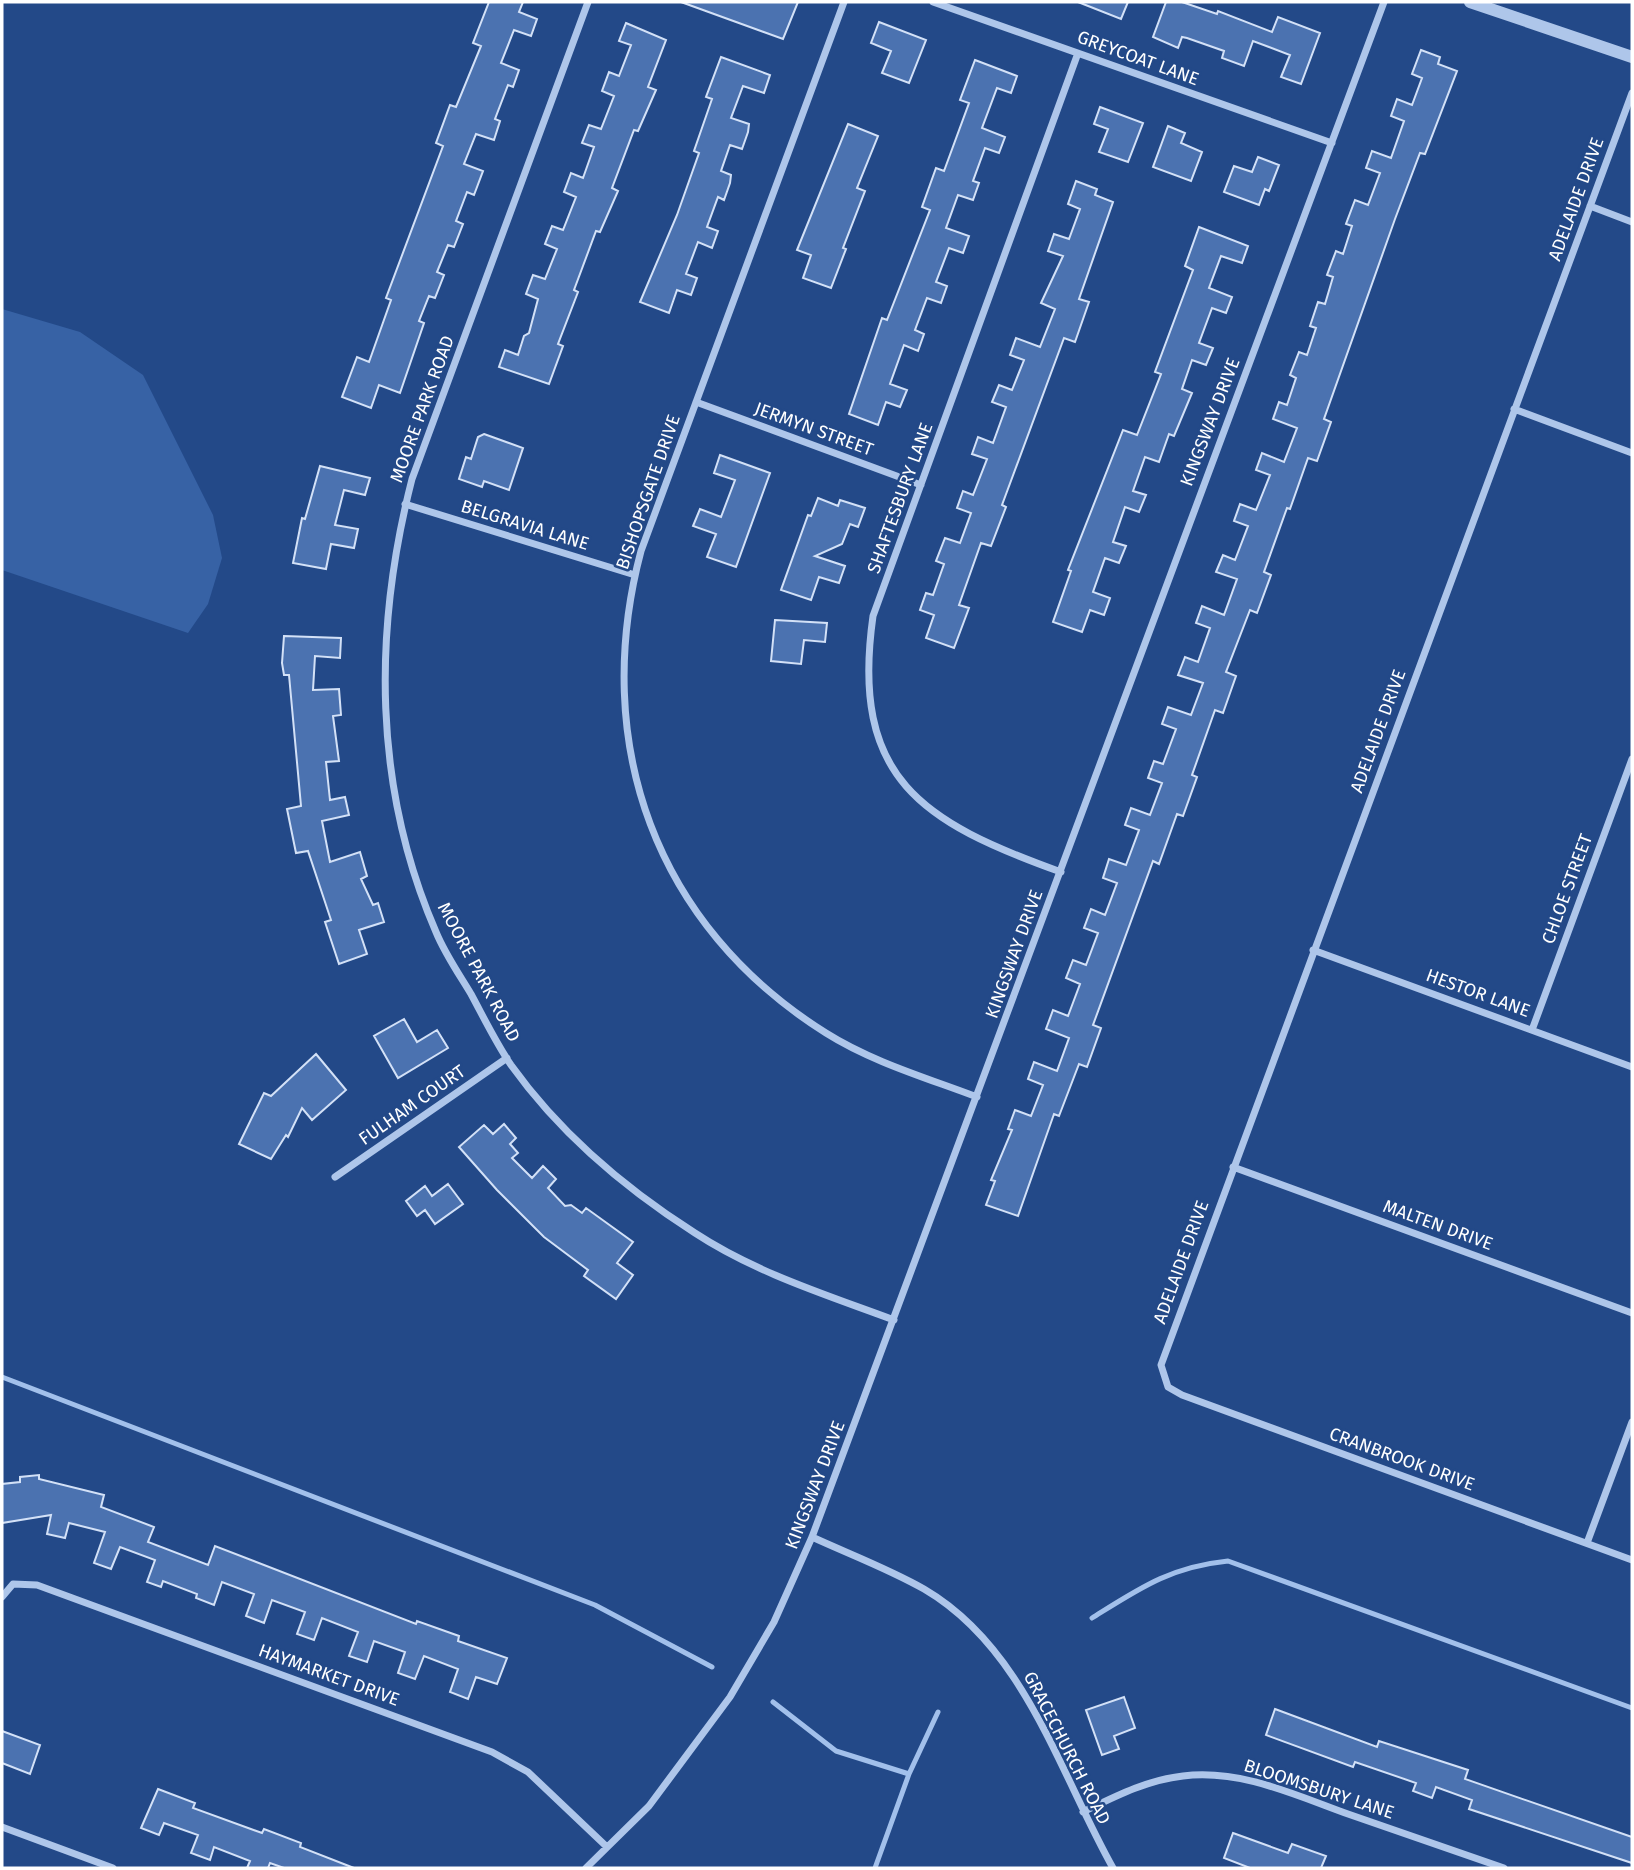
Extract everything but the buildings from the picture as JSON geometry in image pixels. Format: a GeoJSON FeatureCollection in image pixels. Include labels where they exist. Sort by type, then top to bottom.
{"type":"FeatureCollection","features":[{"type":"Feature","properties":{"kind":"street","name":"MOORE PARK ROAD"},"geometry":{"type":"LineString","coordinates":[[588,2],[405,504],[395,551],[384,653],[384,723],[396,802],[410,858],[437,935],[507,1058],[586,1148],[673,1218],[733,1255],[782,1278],[894,1320]]}},
{"type":"Feature","properties":{"kind":"street","name":"BISHOPSGATE DRIVE"},"geometry":{"type":"LineString","coordinates":[[844,2],[635,575],[627,618],[622,674],[631,762],[657,840],[694,906],[735,959],[766,989],[808,1021],[866,1054],[977,1097]]}},
{"type":"Feature","properties":{"kind":"street","name":"GREYCOAT LANE"},"geometry":{"type":"LineString","coordinates":[[933,2],[1332,143]]}},
{"type":"Feature","properties":{"kind":"street","name":"KINGSWAY DRIVE"},"geometry":{"type":"LineString","coordinates":[[586,1868],[649,1806],[730,1697],[774,1622],[812,1537],[1384,2]]}},
{"type":"Feature","properties":{"kind":"street"},"geometry":{"type":"LineString","coordinates":[[1470,2],[1632,57]]}},
{"type":"Feature","properties":{"kind":"street","name":"SHAFTESBURY LANE"},"geometry":{"type":"LineString","coordinates":[[1061,872],[973,838],[933,812],[898,779],[878,736],[869,688],[868,655],[873,616],[1078,53]]}},
{"type":"Feature","properties":{"kind":"street","name":"ADELAIDE DRIVE"},"geometry":{"type":"LineString","coordinates":[[1164,1381],[1161,1365],[1163,1356],[1632,93]]}},
{"type":"Feature","properties":{"kind":"street"},"geometry":{"type":"LineString","coordinates":[[1590,206],[1632,222]]}},
{"type":"Feature","properties":{"kind":"street","name":"JERMYN STREET"},"geometry":{"type":"LineString","coordinates":[[696,402],[921,485]]}},
{"type":"Feature","properties":{"kind":"street"},"geometry":{"type":"LineString","coordinates":[[1514,409],[1632,453]]}},
{"type":"Feature","properties":{"kind":"street","name":"BELGRAVIA LANE"},"geometry":{"type":"LineString","coordinates":[[405,504],[635,575]]}},
{"type":"Feature","properties":{"kind":"street","name":"CHLOE STREET"},"geometry":{"type":"LineString","coordinates":[[1531,1030],[1632,759]]}},
{"type":"Feature","properties":{"kind":"street","name":"HESTOR LANE"},"geometry":{"type":"LineString","coordinates":[[1313,950],[1632,1067]]}},
{"type":"Feature","properties":{"kind":"street","name":"FULHAM COURT"},"geometry":{"type":"LineString","coordinates":[[335,1177],[507,1058]]}},
{"type":"Feature","properties":{"kind":"street","name":"MALTEN DRIVE"},"geometry":{"type":"LineString","coordinates":[[1233,1167],[1632,1313]]}},
{"type":"Feature","properties":{"kind":"street","name":"CRANBROOK DRIVE"},"geometry":{"type":"LineString","coordinates":[[1164,1381],[1168,1387],[1182,1395],[1632,1560]]}},
{"type":"Feature","properties":{"kind":"street"},"geometry":{"type":"LineString","coordinates":[[1587,1543],[1632,1422]]}},
{"type":"Feature","properties":{"kind":"street","name":"GRACECHURCH ROAD"},"geometry":{"type":"LineString","coordinates":[[812,1537],[924,1590],[959,1616],[990,1645],[1020,1685],[1114,1868]]}},
{"type":"Feature","properties":{"kind":"street","name":"HAYMARKET DRIVE"},"geometry":{"type":"LineString","coordinates":[[2,1597],[13,1584],[37,1584],[492,1752],[528,1772],[607,1847]]}},
{"type":"Feature","properties":{"kind":"street","name":"BLOOMSBURY LANE"},"geometry":{"type":"LineString","coordinates":[[1083,1812],[1145,1784],[1182,1776],[1220,1775],[1278,1789],[1504,1868]]}},
{"type":"Feature","properties":{"kind":"street"},"geometry":{"type":"LineString","coordinates":[[2,1827],[113,1868]]}},
{"type":"Feature","properties":{"kind":"shaded area"},"geometry":{"type":"Polygon","coordinates":[[[2,309],[80,332],[143,375],[213,515],[222,558],[208,604],[188,633],[2,570],[2,309]]]}},
{"type":"Feature","properties":{"kind":"waterway"},"geometry":{"type":"LineString","coordinates":[[2,1377],[595,1605],[712,1667]]}},
{"type":"Feature","properties":{"kind":"waterway"},"geometry":{"type":"LineString","coordinates":[[1092,1618],[1156,1580],[1189,1568],[1228,1561],[1632,1708]]}},
{"type":"Feature","properties":{"kind":"waterway"},"geometry":{"type":"LineString","coordinates":[[773,1702],[836,1751],[909,1774]]}},
{"type":"Feature","properties":{"kind":"waterway"},"geometry":{"type":"LineString","coordinates":[[875,1868],[909,1774],[938,1712]]}}]}
